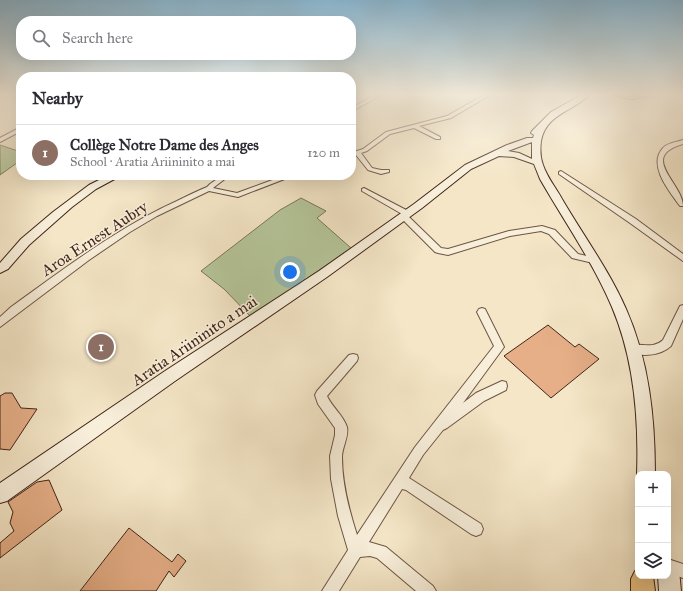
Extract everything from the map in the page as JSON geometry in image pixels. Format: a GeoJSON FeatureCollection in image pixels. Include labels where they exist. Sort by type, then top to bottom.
{"type":"FeatureCollection","features":[{"type":"Feature","properties":{"kind":"main road"},"geometry":{"type":"LineString","coordinates":[[545,123],[541,127],[532,147],[532,162],[550,196],[560,206]]}},
{"type":"Feature","properties":{"kind":"main road"},"geometry":{"type":"LineString","coordinates":[[503,153],[532,147]]}},
{"type":"Feature","properties":{"kind":"main road"},"geometry":{"type":"LineString","coordinates":[[532,147],[542,172],[560,206],[593,260],[619,308],[632,348],[643,400],[647,450],[646,471]]}},
{"type":"Feature","properties":{"kind":"main road"},"geometry":{"type":"LineString","coordinates":[[503,153],[532,162]]}},
{"type":"Feature","properties":{"kind":"main road","name":"Aratia Ariininito a mai"},"geometry":{"type":"LineString","coordinates":[[0,494],[170,376],[323,274],[406,215],[468,167],[503,153]]}},
{"type":"Feature","properties":{"kind":"main road"},"geometry":{"type":"LineString","coordinates":[[0,269],[9,262],[26,241],[61,212],[106,180]]}},
{"type":"Feature","properties":{"kind":"main road"},"geometry":{"type":"LineString","coordinates":[[647,450],[651,471]]}},
{"type":"Feature","properties":{"kind":"main road"},"geometry":{"type":"LineString","coordinates":[[669,579],[670,591]]}},
{"type":"Feature","properties":{"kind":"street"},"geometry":{"type":"LineString","coordinates":[[356,153],[372,146],[388,133],[427,123]]}},
{"type":"Feature","properties":{"kind":"street"},"geometry":{"type":"LineString","coordinates":[[414,126],[438,138]]}},
{"type":"Feature","properties":{"kind":"street"},"geometry":{"type":"LineString","coordinates":[[0,140],[16,132]]}},
{"type":"Feature","properties":{"kind":"street"},"geometry":{"type":"LineString","coordinates":[[683,142],[666,148],[663,153],[661,163],[666,179],[683,204]]}},
{"type":"Feature","properties":{"kind":"street"},"geometry":{"type":"LineString","coordinates":[[356,155],[361,156],[370,169],[381,172],[387,171]]}},
{"type":"Feature","properties":{"kind":"street"},"geometry":{"type":"LineString","coordinates":[[561,173],[633,221],[683,258]]}},
{"type":"Feature","properties":{"kind":"street","name":"Aroa Ernest Aubry"},"geometry":{"type":"LineString","coordinates":[[0,323],[14,310],[127,230],[154,214],[210,188],[220,180]]}},
{"type":"Feature","properties":{"kind":"street"},"geometry":{"type":"LineString","coordinates":[[210,188],[238,195],[278,180]]}},
{"type":"Feature","properties":{"kind":"street"},"geometry":{"type":"LineString","coordinates":[[364,190],[406,215],[438,250],[448,252],[509,234],[542,228],[552,232],[575,256],[593,260]]}},
{"type":"Feature","properties":{"kind":"street"},"geometry":{"type":"LineString","coordinates":[[632,348],[647,350],[663,347],[667,343],[683,309]]}},
{"type":"Feature","properties":{"kind":"street"},"geometry":{"type":"LineString","coordinates":[[330,591],[355,550],[434,430],[499,347],[482,312]]}},
{"type":"Feature","properties":{"kind":"street"},"geometry":{"type":"LineString","coordinates":[[352,358],[321,395],[322,400],[340,426],[341,432],[336,455],[339,484],[348,530],[355,550]]}},
{"type":"Feature","properties":{"kind":"street"},"geometry":{"type":"LineString","coordinates":[[434,430],[480,397],[502,386]]}},
{"type":"Feature","properties":{"kind":"street"},"geometry":{"type":"LineString","coordinates":[[400,482],[409,484],[476,529]]}},
{"type":"Feature","properties":{"kind":"street"},"geometry":{"type":"LineString","coordinates":[[355,550],[370,549],[381,552],[428,591]]}},
{"type":"Feature","properties":{"kind":"street"},"geometry":{"type":"LineString","coordinates":[[671,567],[683,571]]}},
{"type":"Feature","properties":{"kind":"green space"},"geometry":{"type":"Polygon","coordinates":[[[0,145],[16,150],[16,164],[0,175],[0,145]]]}},
{"type":"Feature","properties":{"kind":"green space"},"geometry":{"type":"Polygon","coordinates":[[[301,198],[326,211],[317,218],[351,248],[251,317],[224,289],[201,271],[280,210],[301,198]]]}},
{"type":"Feature","properties":{"kind":"building"},"geometry":{"type":"Polygon","coordinates":[[[548,325],[575,347],[579,344],[599,359],[551,398],[504,356],[548,325]]]}},
{"type":"Feature","properties":{"kind":"building"},"geometry":{"type":"Polygon","coordinates":[[[5,393],[12,393],[21,408],[37,409],[10,450],[0,449],[0,396],[5,393]]]}},
{"type":"Feature","properties":{"kind":"building"},"geometry":{"type":"Polygon","coordinates":[[[49,480],[62,510],[0,558],[0,543],[14,531],[10,523],[13,512],[8,502],[37,482],[49,480]]]}},
{"type":"Feature","properties":{"kind":"building"},"geometry":{"type":"Polygon","coordinates":[[[129,528],[172,562],[178,554],[186,561],[174,577],[169,571],[156,591],[80,591],[129,528]]]}},
{"type":"Feature","properties":{"kind":"place","name":"Collège Notre Dame des Anges"},"geometry":{"type":"Point","coordinates":[101,347]}}]}
